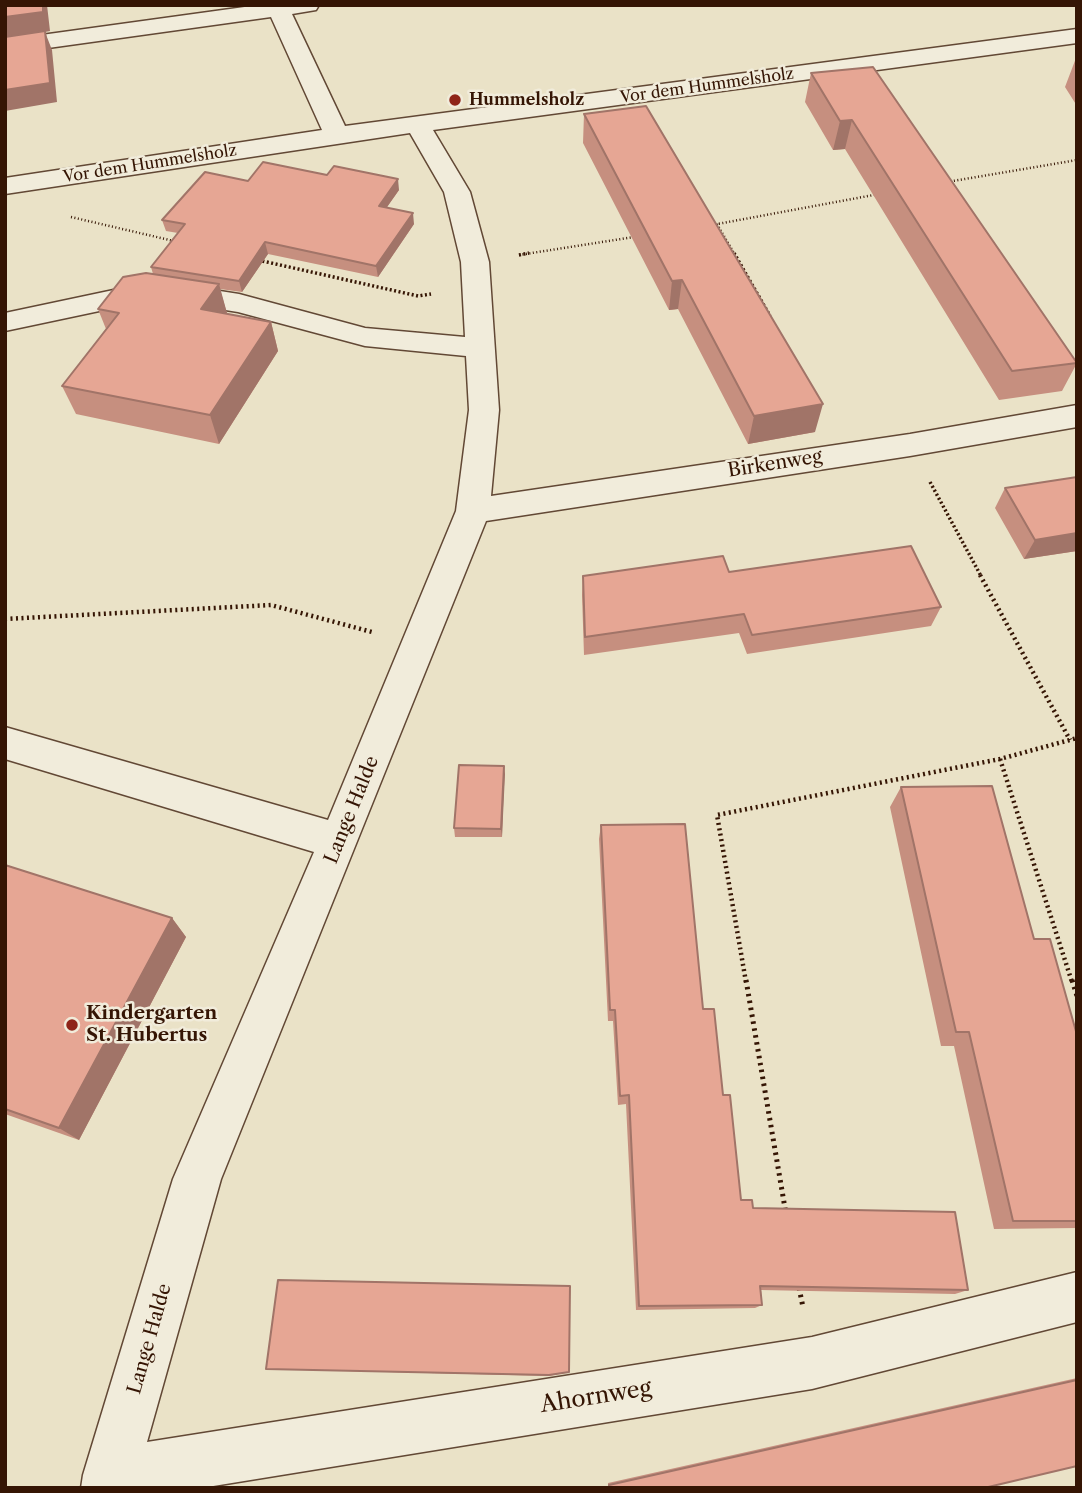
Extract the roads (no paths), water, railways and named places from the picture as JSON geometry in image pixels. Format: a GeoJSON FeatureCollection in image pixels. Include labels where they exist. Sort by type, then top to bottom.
{"type":"FeatureCollection","features":[{"type":"Feature","properties":{"kind":"street"},"geometry":{"type":"LineString","coordinates":[[5,47],[308,5]]}},
{"type":"Feature","properties":{"kind":"street"},"geometry":{"type":"LineString","coordinates":[[279,9],[337,135]]}},
{"type":"Feature","properties":{"kind":"street","name":"Vor dem Hummelsholz"},"geometry":{"type":"LineString","coordinates":[[5,186],[337,135],[1077,36]]}},
{"type":"Feature","properties":{"kind":"street","name":"Lange Halde"},"geometry":{"type":"LineString","coordinates":[[110,1481],[197,1179],[339,841],[472,511],[484,410],[476,274],[457,192],[418,125]]}},
{"type":"Feature","properties":{"kind":"street"},"geometry":{"type":"LineString","coordinates":[[5,322],[156,290],[240,303],[365,337],[481,348]]}},
{"type":"Feature","properties":{"kind":"street","name":"Birkenweg"},"geometry":{"type":"LineString","coordinates":[[472,511],[910,445],[1077,416]]}},
{"type":"Feature","properties":{"kind":"street"},"geometry":{"type":"LineString","coordinates":[[5,743],[339,841]]}},
{"type":"Feature","properties":{"kind":"street","name":"Ahornweg"},"geometry":{"type":"LineString","coordinates":[[110,1481],[812,1363],[1077,1297]]}},
{"type":"Feature","properties":{"kind":"place","name":"Hummelsholz"},"geometry":{"type":"Point","coordinates":[455,100]}},
{"type":"Feature","properties":{"kind":"place","name":"Kindergarten St. Hubertus"},"geometry":{"type":"Point","coordinates":[72,1025]}}]}
